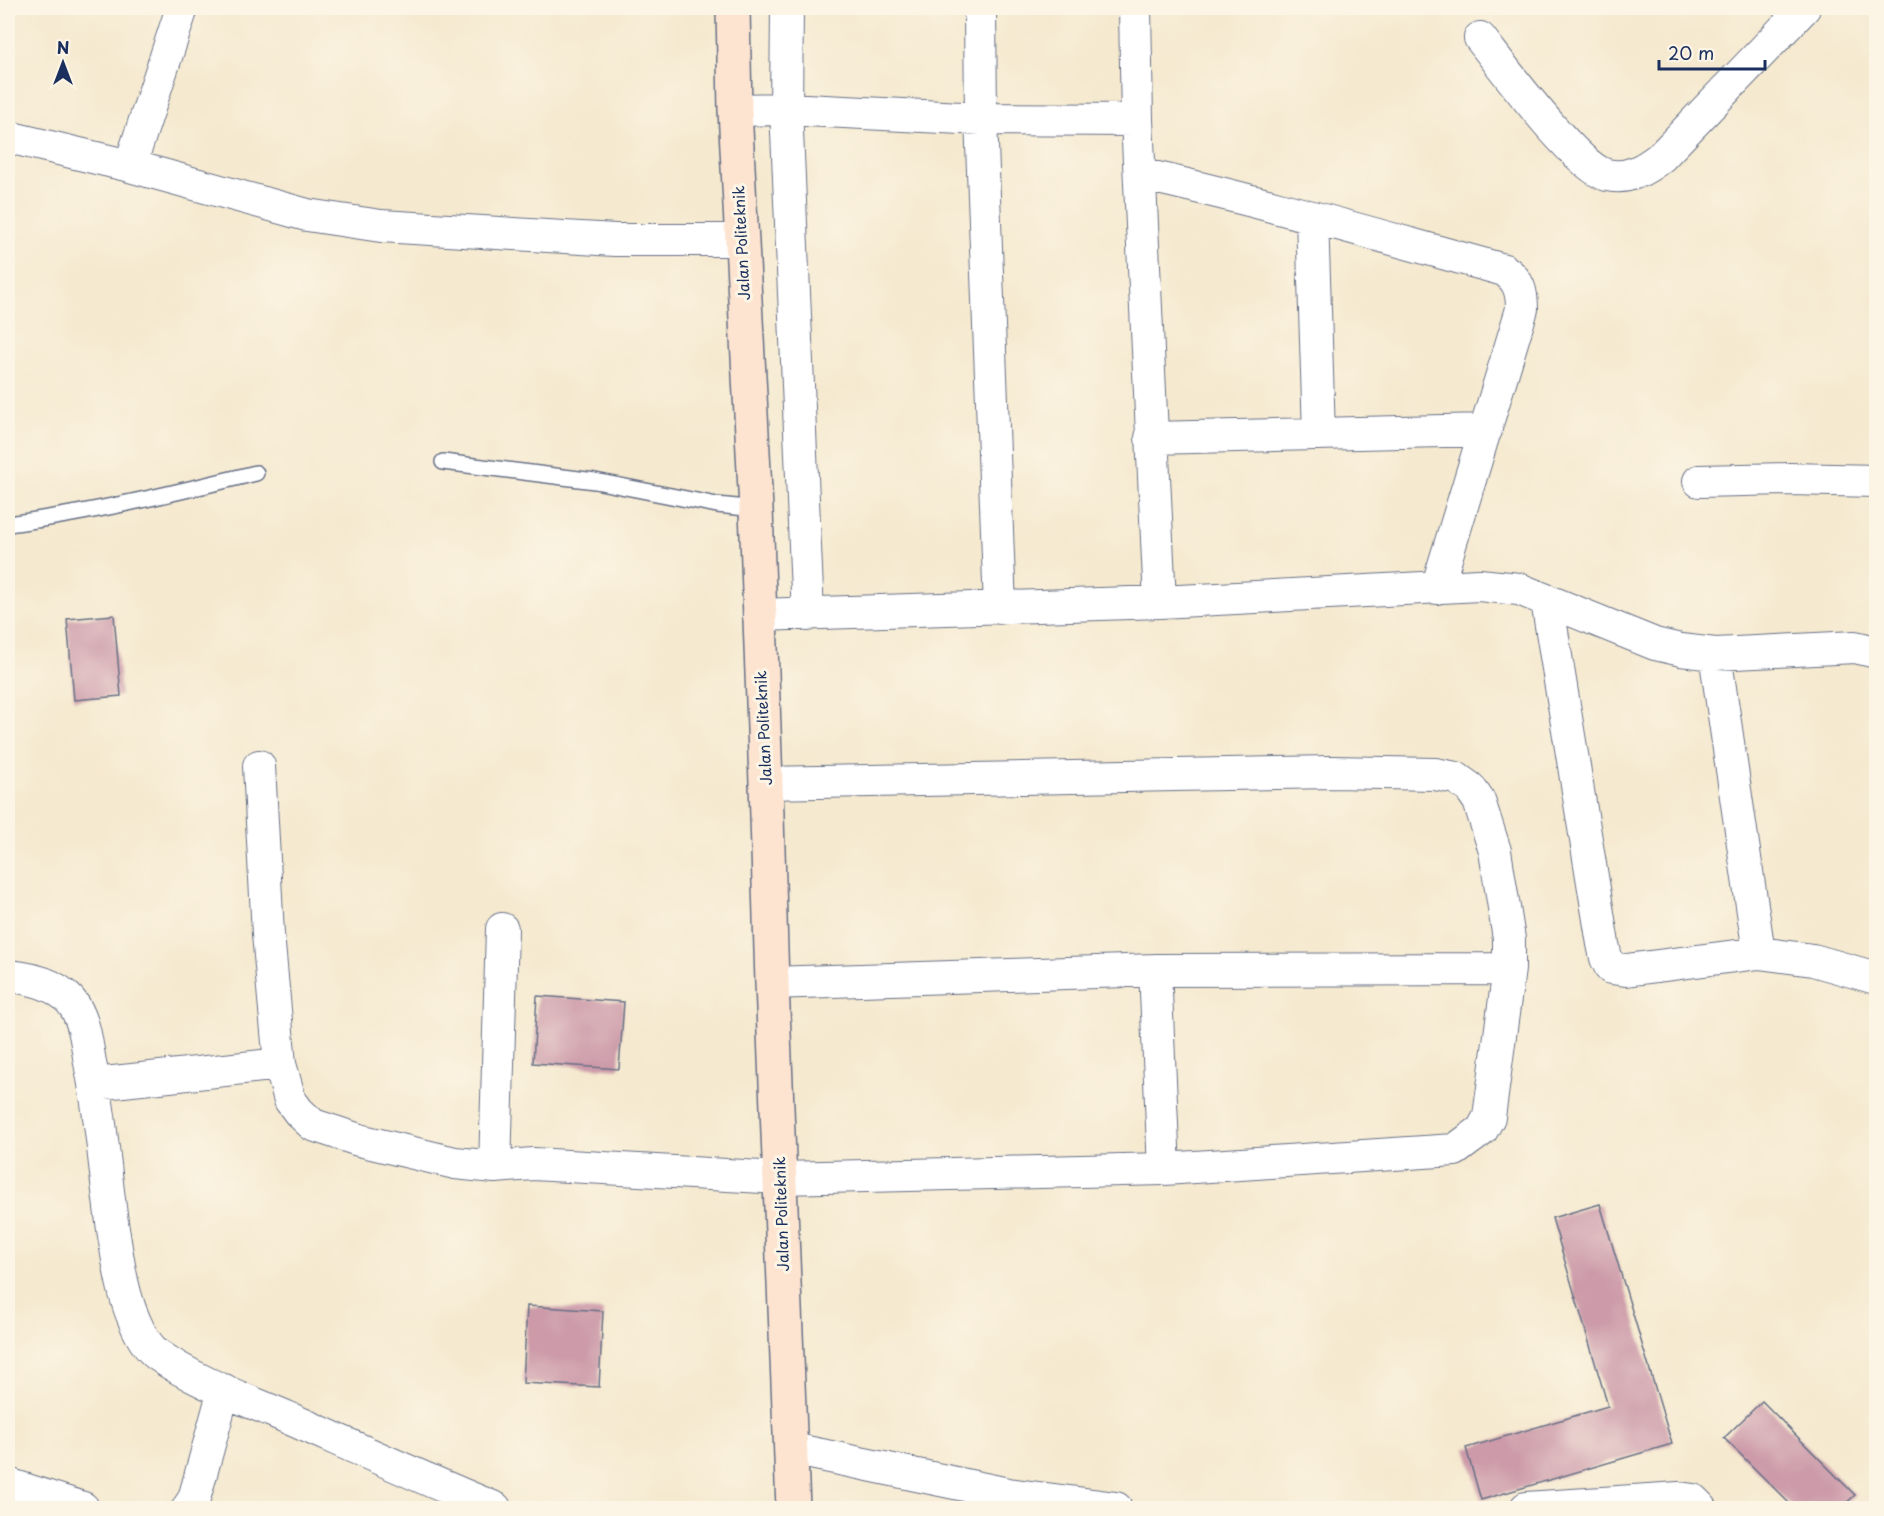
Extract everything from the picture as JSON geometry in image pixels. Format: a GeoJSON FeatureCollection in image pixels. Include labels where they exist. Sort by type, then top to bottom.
{"type":"FeatureCollection","features":[{"type":"Feature","properties":{"kind":"street"},"geometry":{"type":"LineString","coordinates":[[130,166],[182,8]]}},
{"type":"Feature","properties":{"kind":"street","name":"Jalan Politeknik"},"geometry":{"type":"LineString","coordinates":[[733,8],[735,110],[756,509],[793,1509]]}},
{"type":"Feature","properties":{"kind":"street"},"geometry":{"type":"LineString","coordinates":[[787,8],[786,109],[808,615]]}},
{"type":"Feature","properties":{"kind":"street"},"geometry":{"type":"LineString","coordinates":[[980,8],[981,119],[1000,608]]}},
{"type":"Feature","properties":{"kind":"street"},"geometry":{"type":"LineString","coordinates":[[1135,8],[1137,120],[1160,602]]}},
{"type":"Feature","properties":{"kind":"street"},"geometry":{"type":"LineString","coordinates":[[1480,38],[1572,149],[1596,171],[1607,175],[1626,175],[1647,168],[1662,156],[1804,8]]}},
{"type":"Feature","properties":{"kind":"street"},"geometry":{"type":"LineString","coordinates":[[735,110],[786,109],[981,119],[1137,120]]}},
{"type":"Feature","properties":{"kind":"street"},"geometry":{"type":"LineString","coordinates":[[8,137],[130,166],[306,214],[381,226],[615,240],[742,240]]}},
{"type":"Feature","properties":{"kind":"street"},"geometry":{"type":"LineString","coordinates":[[1140,174],[1196,186],[1504,270],[1519,284],[1522,309],[1437,588]]}},
{"type":"Feature","properties":{"kind":"street"},"geometry":{"type":"LineString","coordinates":[[1312,217],[1318,434]]}},
{"type":"Feature","properties":{"kind":"street"},"geometry":{"type":"LineString","coordinates":[[1151,438],[1486,430]]}},
{"type":"Feature","properties":{"kind":"street"},"geometry":{"type":"LineString","coordinates":[[1699,481],[1790,479],[1876,481]]}},
{"type":"Feature","properties":{"kind":"street"},"geometry":{"type":"LineString","coordinates":[[759,615],[1160,602],[1479,585],[1519,589],[1655,645],[1693,652],[1715,654],[1855,647],[1876,652]]}},
{"type":"Feature","properties":{"kind":"street"},"geometry":{"type":"LineString","coordinates":[[1547,601],[1603,944],[1611,968],[1626,970],[1759,953],[1813,960],[1876,978]]}},
{"type":"Feature","properties":{"kind":"street"},"geometry":{"type":"LineString","coordinates":[[1715,654],[1759,953]]}},
{"type":"Feature","properties":{"kind":"street"},"geometry":{"type":"LineString","coordinates":[[259,766],[268,934],[280,1064],[290,1100],[299,1112],[313,1125],[359,1140],[455,1163],[495,1167],[533,1164],[781,1178],[1164,1169],[1455,1150],[1482,1130],[1489,1117],[1509,969],[1509,939],[1494,851],[1479,801],[1470,788],[1456,778],[1435,774],[1332,772],[766,783]]}},
{"type":"Feature","properties":{"kind":"street"},"geometry":{"type":"LineString","coordinates":[[495,1167],[502,929]]}},
{"type":"Feature","properties":{"kind":"street"},"geometry":{"type":"LineString","coordinates":[[772,983],[1155,970],[1509,969]]}},
{"type":"Feature","properties":{"kind":"street"},"geometry":{"type":"LineString","coordinates":[[1155,970],[1164,1169]]}},
{"type":"Feature","properties":{"kind":"street"},"geometry":{"type":"LineString","coordinates":[[8,976],[34,980],[51,986],[63,994],[74,1006],[82,1026],[94,1084],[120,1275],[134,1319],[143,1339],[155,1353],[176,1368],[495,1509]]}},
{"type":"Feature","properties":{"kind":"street"},"geometry":{"type":"LineString","coordinates":[[94,1084],[280,1064]]}},
{"type":"Feature","properties":{"kind":"street"},"geometry":{"type":"LineString","coordinates":[[188,1509],[194,1499],[224,1390]]}},
{"type":"Feature","properties":{"kind":"street"},"geometry":{"type":"LineString","coordinates":[[792,1449],[1008,1494],[1116,1509]]}},
{"type":"Feature","properties":{"kind":"street"},"geometry":{"type":"LineString","coordinates":[[8,1484],[83,1509]]}},
{"type":"Feature","properties":{"kind":"street"},"geometry":{"type":"LineString","coordinates":[[1526,1509],[1679,1498],[1694,1500],[1701,1509]]}},
{"type":"Feature","properties":{"kind":"lane"},"geometry":{"type":"LineString","coordinates":[[443,462],[595,481],[717,505],[756,509]]}},
{"type":"Feature","properties":{"kind":"lane"},"geometry":{"type":"LineString","coordinates":[[8,524],[148,499],[256,473]]}},
{"type":"Feature","properties":{"kind":"building"},"geometry":{"type":"Polygon","coordinates":[[[114,615],[121,696],[74,700],[67,619],[114,615]]]}},
{"type":"Feature","properties":{"kind":"building"},"geometry":{"type":"Polygon","coordinates":[[[537,996],[624,1002],[619,1069],[533,1063],[537,996]]]}},
{"type":"Feature","properties":{"kind":"building"},"geometry":{"type":"Polygon","coordinates":[[[1600,1204],[1672,1444],[1481,1500],[1466,1448],[1608,1406],[1552,1218],[1600,1204]]]}},
{"type":"Feature","properties":{"kind":"building"},"geometry":{"type":"Polygon","coordinates":[[[527,1306],[603,1311],[599,1387],[523,1383],[527,1306]]]}},
{"type":"Feature","properties":{"kind":"building"},"geometry":{"type":"Polygon","coordinates":[[[1762,1401],[1855,1495],[1841,1508],[1794,1508],[1724,1438],[1762,1401]]]}}]}
